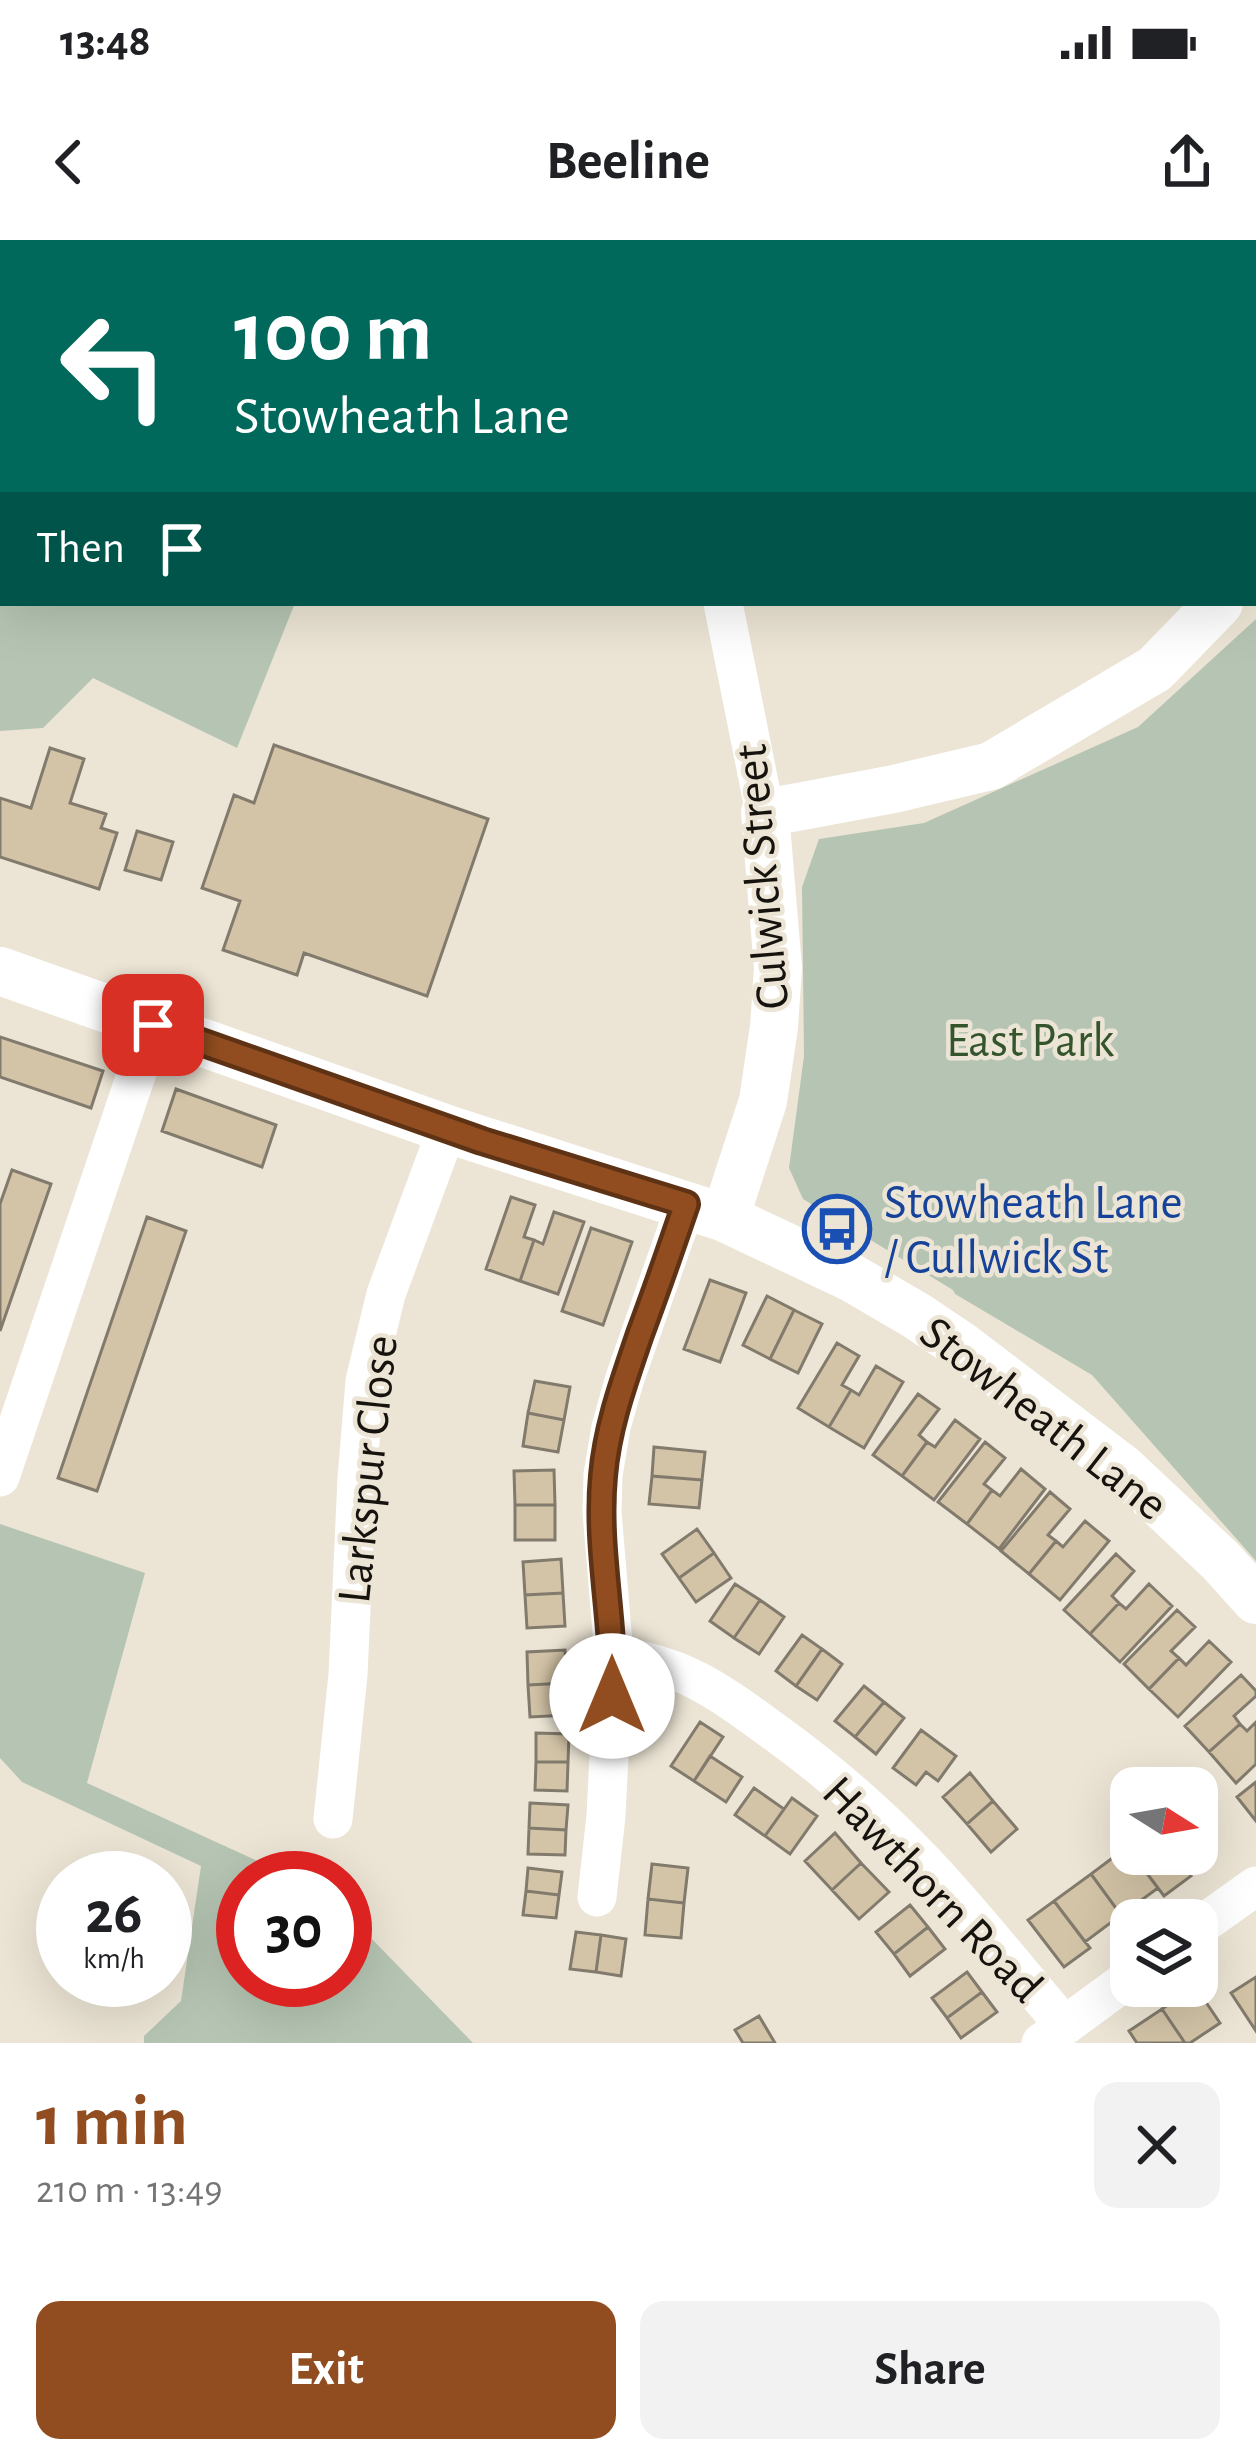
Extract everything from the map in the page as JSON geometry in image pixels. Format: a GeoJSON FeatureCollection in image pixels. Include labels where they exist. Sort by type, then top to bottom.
{"type":"FeatureCollection","features":[{"type":"Feature","properties":{"kind":"street","name":"Culwick Street"},"geometry":{"type":"LineString","coordinates":[[706,1211],[763,1101],[775,1027],[778,968],[765,813],[724,606]]}},
{"type":"Feature","properties":{"kind":"street"},"geometry":{"type":"LineString","coordinates":[[765,813],[991,766],[1155,669],[1216,606]]}},
{"type":"Feature","properties":{"kind":"street","name":"Stowheath Lane"},"geometry":{"type":"LineString","coordinates":[[0,971],[447,1129],[706,1211],[852,1278],[963,1347],[1122,1468],[1256,1600]]}},
{"type":"Feature","properties":{"kind":"street"},"geometry":{"type":"LineString","coordinates":[[0,1478],[153,1025]]}},
{"type":"Feature","properties":{"kind":"street","name":"Larkspur Close"},"geometry":{"type":"LineString","coordinates":[[333,1819],[348,1675],[365,1381],[386,1294],[447,1129]]}},
{"type":"Feature","properties":{"kind":"street"},"geometry":{"type":"LineString","coordinates":[[597,1898],[614,1656],[602,1512],[610,1427],[706,1211]]}},
{"type":"Feature","properties":{"kind":"street","name":"Hawthorn Road"},"geometry":{"type":"LineString","coordinates":[[614,1656],[688,1674],[757,1719],[850,1792],[921,1859],[1053,2034]]}},
{"type":"Feature","properties":{"kind":"street"},"geometry":{"type":"LineString","coordinates":[[1218,1913],[1256,1886]]}},
{"type":"Feature","properties":{"kind":"street"},"geometry":{"type":"LineString","coordinates":[[1053,2034],[1110,1992]]}},
{"type":"Feature","properties":{"kind":"green space"},"geometry":{"type":"Polygon","coordinates":[[[0,606],[294,606],[237,748],[93,678],[43,728],[0,731],[0,606]]]}},
{"type":"Feature","properties":{"kind":"green space","name":"East Park"},"geometry":{"type":"Polygon","coordinates":[[[1256,619],[1256,1561],[1092,1375],[803,1199],[789,1168],[804,1056],[802,887],[819,839],[924,823],[1138,727],[1256,619]]]}},
{"type":"Feature","properties":{"kind":"green space"},"geometry":{"type":"Polygon","coordinates":[[[0,1524],[145,1573],[87,1783],[236,1851],[216,1851],[216,2007],[372,2007],[372,1939],[473,2043],[144,2043],[144,2036],[175,2007],[192,2007],[192,1927],[201,1866],[192,1862],[192,1851],[169,1851],[22,1782],[0,1758],[0,1524]]]}},
{"type":"Feature","properties":{"kind":"building"},"geometry":{"type":"Polygon","coordinates":[[[274,745],[488,819],[427,996],[304,953],[297,975],[223,950],[240,901],[202,888],[234,795],[254,803],[274,745]]]}},
{"type":"Feature","properties":{"kind":"building"},"geometry":{"type":"Polygon","coordinates":[[[50,748],[84,759],[70,803],[106,814],[101,828],[117,833],[99,889],[0,857],[0,798],[31,808],[50,748]]]}},
{"type":"Feature","properties":{"kind":"building"},"geometry":{"type":"Polygon","coordinates":[[[137,831],[173,842],[161,880],[125,870],[137,831]]]}},
{"type":"Feature","properties":{"kind":"building"},"geometry":{"type":"Polygon","coordinates":[[[0,1037],[103,1071],[91,1108],[0,1077],[0,1037]]]}},
{"type":"Feature","properties":{"kind":"building"},"geometry":{"type":"Polygon","coordinates":[[[176,1089],[276,1125],[262,1167],[162,1131],[176,1089]]]}},
{"type":"Feature","properties":{"kind":"building"},"geometry":{"type":"Polygon","coordinates":[[[12,1170],[51,1184],[0,1331],[0,1204],[12,1170]]]}},
{"type":"Feature","properties":{"kind":"building"},"geometry":{"type":"Polygon","coordinates":[[[511,1197],[535,1205],[524,1237],[534,1240],[520,1281],[486,1269],[511,1197]]]}},
{"type":"Feature","properties":{"kind":"building"},"geometry":{"type":"Polygon","coordinates":[[[554,1212],[584,1222],[558,1294],[520,1281],[534,1240],[543,1244],[554,1212]]]}},
{"type":"Feature","properties":{"kind":"building"},"geometry":{"type":"Polygon","coordinates":[[[147,1217],[186,1231],[97,1491],[58,1478],[147,1217]]]}},
{"type":"Feature","properties":{"kind":"building"},"geometry":{"type":"Polygon","coordinates":[[[591,1228],[632,1242],[603,1325],[562,1311],[591,1228]]]}},
{"type":"Feature","properties":{"kind":"building"},"geometry":{"type":"Polygon","coordinates":[[[710,1280],[746,1293],[720,1362],[684,1349],[710,1280]]]}},
{"type":"Feature","properties":{"kind":"building"},"geometry":{"type":"Polygon","coordinates":[[[767,1296],[794,1310],[770,1359],[743,1345],[767,1296]]]}},
{"type":"Feature","properties":{"kind":"building"},"geometry":{"type":"Polygon","coordinates":[[[794,1310],[822,1324],[798,1373],[770,1359],[794,1310]]]}},
{"type":"Feature","properties":{"kind":"building"},"geometry":{"type":"Polygon","coordinates":[[[837,1343],[859,1356],[842,1385],[851,1390],[829,1427],[798,1408],[837,1343]]]}},
{"type":"Feature","properties":{"kind":"building"},"geometry":{"type":"Polygon","coordinates":[[[876,1366],[903,1382],[864,1448],[829,1427],[851,1390],[859,1395],[876,1366]]]}},
{"type":"Feature","properties":{"kind":"building"},"geometry":{"type":"Polygon","coordinates":[[[535,1381],[570,1387],[564,1420],[528,1413],[535,1381]]]}},
{"type":"Feature","properties":{"kind":"building"},"geometry":{"type":"Polygon","coordinates":[[[918,1394],[939,1409],[919,1435],[927,1442],[902,1476],[873,1455],[918,1394]]]}},
{"type":"Feature","properties":{"kind":"building"},"geometry":{"type":"Polygon","coordinates":[[[528,1413],[564,1420],[558,1452],[523,1446],[528,1413]]]}},
{"type":"Feature","properties":{"kind":"building"},"geometry":{"type":"Polygon","coordinates":[[[955,1420],[980,1439],[934,1500],[902,1476],[927,1442],[935,1447],[955,1420]]]}},
{"type":"Feature","properties":{"kind":"building"},"geometry":{"type":"Polygon","coordinates":[[[985,1442],[1005,1458],[984,1484],[992,1490],[967,1524],[938,1502],[985,1442]]]}},
{"type":"Feature","properties":{"kind":"building"},"geometry":{"type":"Polygon","coordinates":[[[654,1447],[705,1452],[702,1480],[652,1476],[654,1447]]]}},
{"type":"Feature","properties":{"kind":"building"},"geometry":{"type":"Polygon","coordinates":[[[1021,1469],[1045,1489],[999,1549],[967,1524],[992,1490],[1000,1496],[1021,1469]]]}},
{"type":"Feature","properties":{"kind":"building"},"geometry":{"type":"Polygon","coordinates":[[[554,1470],[555,1505],[515,1505],[514,1471],[554,1470]]]}},
{"type":"Feature","properties":{"kind":"building"},"geometry":{"type":"Polygon","coordinates":[[[652,1476],[702,1480],[699,1508],[649,1504],[652,1476]]]}},
{"type":"Feature","properties":{"kind":"building"},"geometry":{"type":"Polygon","coordinates":[[[1050,1492],[1070,1509],[1048,1535],[1056,1541],[1029,1574],[1001,1551],[1050,1492]]]}},
{"type":"Feature","properties":{"kind":"building"},"geometry":{"type":"Polygon","coordinates":[[[515,1505],[555,1505],[555,1540],[515,1540],[515,1505]]]}},
{"type":"Feature","properties":{"kind":"building"},"geometry":{"type":"Polygon","coordinates":[[[1085,1521],[1109,1541],[1060,1600],[1029,1574],[1056,1541],[1063,1547],[1085,1521]]]}},
{"type":"Feature","properties":{"kind":"building"},"geometry":{"type":"Polygon","coordinates":[[[697,1529],[714,1553],[679,1578],[662,1554],[697,1529]]]}},
{"type":"Feature","properties":{"kind":"building"},"geometry":{"type":"Polygon","coordinates":[[[714,1553],[731,1578],[696,1602],[679,1578],[714,1553]]]}},
{"type":"Feature","properties":{"kind":"building"},"geometry":{"type":"Polygon","coordinates":[[[1116,1554],[1134,1571],[1112,1596],[1119,1603],[1090,1634],[1064,1610],[1116,1554]]]}},
{"type":"Feature","properties":{"kind":"building"},"geometry":{"type":"Polygon","coordinates":[[[561,1559],[563,1593],[525,1595],[523,1562],[561,1559]]]}},
{"type":"Feature","properties":{"kind":"building"},"geometry":{"type":"Polygon","coordinates":[[[735,1584],[760,1600],[734,1638],[710,1621],[735,1584]]]}},
{"type":"Feature","properties":{"kind":"building"},"geometry":{"type":"Polygon","coordinates":[[[1149,1584],[1172,1606],[1120,1662],[1090,1634],[1119,1603],[1126,1609],[1149,1584]]]}},
{"type":"Feature","properties":{"kind":"building"},"geometry":{"type":"Polygon","coordinates":[[[563,1593],[565,1626],[527,1628],[525,1595],[563,1593]]]}},
{"type":"Feature","properties":{"kind":"building"},"geometry":{"type":"Polygon","coordinates":[[[760,1600],[784,1617],[759,1654],[734,1638],[760,1600]]]}},
{"type":"Feature","properties":{"kind":"building"},"geometry":{"type":"Polygon","coordinates":[[[1177,1610],[1195,1627],[1171,1651],[1179,1658],[1149,1689],[1124,1664],[1177,1610]]]}},
{"type":"Feature","properties":{"kind":"building"},"geometry":{"type":"Polygon","coordinates":[[[802,1635],[822,1649],[796,1686],[776,1671],[802,1635]]]}},
{"type":"Feature","properties":{"kind":"building"},"geometry":{"type":"Polygon","coordinates":[[[1209,1641],[1231,1662],[1178,1717],[1149,1689],[1179,1658],[1186,1665],[1209,1641]]]}},
{"type":"Feature","properties":{"kind":"building"},"geometry":{"type":"Polygon","coordinates":[[[822,1649],[842,1664],[817,1700],[796,1686],[822,1649]]]}},
{"type":"Feature","properties":{"kind":"building"},"geometry":{"type":"Polygon","coordinates":[[[565,1650],[567,1683],[528,1685],[527,1652],[565,1650]]]}},
{"type":"Feature","properties":{"kind":"building"},"geometry":{"type":"Polygon","coordinates":[[[1241,1675],[1256,1696],[1234,1716],[1240,1724],[1209,1752],[1185,1726],[1241,1675]]]}},
{"type":"Feature","properties":{"kind":"building"},"geometry":{"type":"Polygon","coordinates":[[[567,1683],[568,1715],[530,1717],[528,1685],[567,1683]]]}},
{"type":"Feature","properties":{"kind":"building"},"geometry":{"type":"Polygon","coordinates":[[[864,1686],[884,1702],[855,1737],[835,1721],[864,1686]]]}},
{"type":"Feature","properties":{"kind":"building"},"geometry":{"type":"Polygon","coordinates":[[[884,1702],[904,1718],[876,1754],[855,1737],[884,1702]]]}},
{"type":"Feature","properties":{"kind":"building"},"geometry":{"type":"Polygon","coordinates":[[[700,1722],[723,1737],[694,1781],[671,1766],[700,1722]]]}},
{"type":"Feature","properties":{"kind":"building"},"geometry":{"type":"Polygon","coordinates":[[[1256,1722],[1256,1764],[1236,1783],[1209,1752],[1240,1724],[1247,1731],[1256,1722]]]}},
{"type":"Feature","properties":{"kind":"building"},"geometry":{"type":"Polygon","coordinates":[[[921,1730],[956,1756],[938,1781],[926,1772],[916,1785],[893,1768],[921,1730]]]}},
{"type":"Feature","properties":{"kind":"building"},"geometry":{"type":"Polygon","coordinates":[[[536,1733],[569,1734],[568,1762],[536,1762],[536,1733]]]}},
{"type":"Feature","properties":{"kind":"building"},"geometry":{"type":"Polygon","coordinates":[[[710,1756],[742,1777],[726,1802],[694,1781],[710,1756]]]}},
{"type":"Feature","properties":{"kind":"building"},"geometry":{"type":"Polygon","coordinates":[[[536,1762],[568,1762],[567,1791],[535,1790],[536,1762]]]}},
{"type":"Feature","properties":{"kind":"building"},"geometry":{"type":"Polygon","coordinates":[[[970,1773],[993,1801],[967,1824],[943,1797],[970,1773]]]}},
{"type":"Feature","properties":{"kind":"building"},"geometry":{"type":"Polygon","coordinates":[[[1256,1782],[1256,1821],[1237,1797],[1256,1782]]]}},
{"type":"Feature","properties":{"kind":"building"},"geometry":{"type":"Polygon","coordinates":[[[754,1788],[784,1809],[765,1836],[735,1815],[754,1788]]]}},
{"type":"Feature","properties":{"kind":"building"},"geometry":{"type":"Polygon","coordinates":[[[792,1798],[817,1816],[790,1854],[765,1836],[792,1798]]]}},
{"type":"Feature","properties":{"kind":"building"},"geometry":{"type":"Polygon","coordinates":[[[993,1801],[1017,1829],[991,1852],[967,1824],[993,1801]]]}},
{"type":"Feature","properties":{"kind":"building"},"geometry":{"type":"Polygon","coordinates":[[[530,1803],[568,1805],[566,1830],[529,1828],[530,1803]]]}},
{"type":"Feature","properties":{"kind":"building"},"geometry":{"type":"Polygon","coordinates":[[[529,1828],[566,1830],[565,1855],[528,1854],[529,1828]]]}},
{"type":"Feature","properties":{"kind":"building"},"geometry":{"type":"Polygon","coordinates":[[[835,1833],[861,1863],[832,1890],[805,1861],[835,1833]]]}},
{"type":"Feature","properties":{"kind":"building"},"geometry":{"type":"Polygon","coordinates":[[[1110,1860],[1110,1875],[1148,1875],[1158,1888],[1143,1899],[1110,1900],[1091,1874],[1110,1860]]]}},
{"type":"Feature","properties":{"kind":"building"},"geometry":{"type":"Polygon","coordinates":[[[861,1863],[889,1892],[859,1919],[832,1890],[861,1863]]]}},
{"type":"Feature","properties":{"kind":"building"},"geometry":{"type":"Polygon","coordinates":[[[652,1864],[688,1868],[684,1903],[648,1899],[652,1864]]]}},
{"type":"Feature","properties":{"kind":"building"},"geometry":{"type":"Polygon","coordinates":[[[528,1868],[562,1872],[559,1895],[526,1891],[528,1868]]]}},
{"type":"Feature","properties":{"kind":"building"},"geometry":{"type":"Polygon","coordinates":[[[1091,1874],[1110,1900],[1110,1923],[1085,1942],[1054,1901],[1091,1874]]]}},
{"type":"Feature","properties":{"kind":"building"},"geometry":{"type":"Polygon","coordinates":[[[1148,1875],[1190,1875],[1191,1876],[1164,1896],[1148,1875]]]}},
{"type":"Feature","properties":{"kind":"building"},"geometry":{"type":"Polygon","coordinates":[[[526,1891],[559,1895],[556,1918],[523,1915],[526,1891]]]}},
{"type":"Feature","properties":{"kind":"building"},"geometry":{"type":"Polygon","coordinates":[[[648,1899],[684,1903],[681,1938],[645,1935],[648,1899]]]}},
{"type":"Feature","properties":{"kind":"building"},"geometry":{"type":"Polygon","coordinates":[[[1054,1901],[1090,1948],[1064,1967],[1028,1920],[1054,1901]]]}},
{"type":"Feature","properties":{"kind":"building"},"geometry":{"type":"Polygon","coordinates":[[[910,1905],[928,1927],[894,1954],[876,1932],[910,1905]]]}},
{"type":"Feature","properties":{"kind":"building"},"geometry":{"type":"Polygon","coordinates":[[[928,1927],[945,1949],[910,1976],[894,1954],[928,1927]]]}},
{"type":"Feature","properties":{"kind":"building"},"geometry":{"type":"Polygon","coordinates":[[[576,1932],[601,1935],[596,1972],[570,1969],[576,1932]]]}},
{"type":"Feature","properties":{"kind":"building"},"geometry":{"type":"Polygon","coordinates":[[[601,1935],[626,1939],[621,1976],[596,1972],[601,1935]]]}},
{"type":"Feature","properties":{"kind":"building"},"geometry":{"type":"Polygon","coordinates":[[[967,1972],[982,1992],[947,2018],[932,1998],[967,1972]]]}},
{"type":"Feature","properties":{"kind":"building"},"geometry":{"type":"Polygon","coordinates":[[[1256,1977],[1256,2031],[1231,1993],[1256,1977]]]}},
{"type":"Feature","properties":{"kind":"building"},"geometry":{"type":"Polygon","coordinates":[[[982,1992],[997,2012],[961,2038],[947,2018],[982,1992]]]}},
{"type":"Feature","properties":{"kind":"building"},"geometry":{"type":"Polygon","coordinates":[[[1209,2007],[1220,2023],[1185,2043],[1162,2009],[1209,2007]]]}},
{"type":"Feature","properties":{"kind":"building"},"geometry":{"type":"Polygon","coordinates":[[[1162,2009],[1185,2043],[1137,2043],[1129,2031],[1162,2009]]]}},
{"type":"Feature","properties":{"kind":"building"},"geometry":{"type":"Polygon","coordinates":[[[759,2016],[775,2043],[743,2043],[735,2030],[759,2016]]]}},
{"type":"Feature","properties":{"kind":"place","name":"Stowheath Lane / Cullwick St"},"geometry":{"type":"Point","coordinates":[837,1229]}},
{"type":"Feature","properties":{"kind":"route"},"geometry":{"type":"LineString","coordinates":[[153,1025],[482,1141],[686,1204],[610,1427],[602,1512],[614,1656],[612,1696]]}}]}
